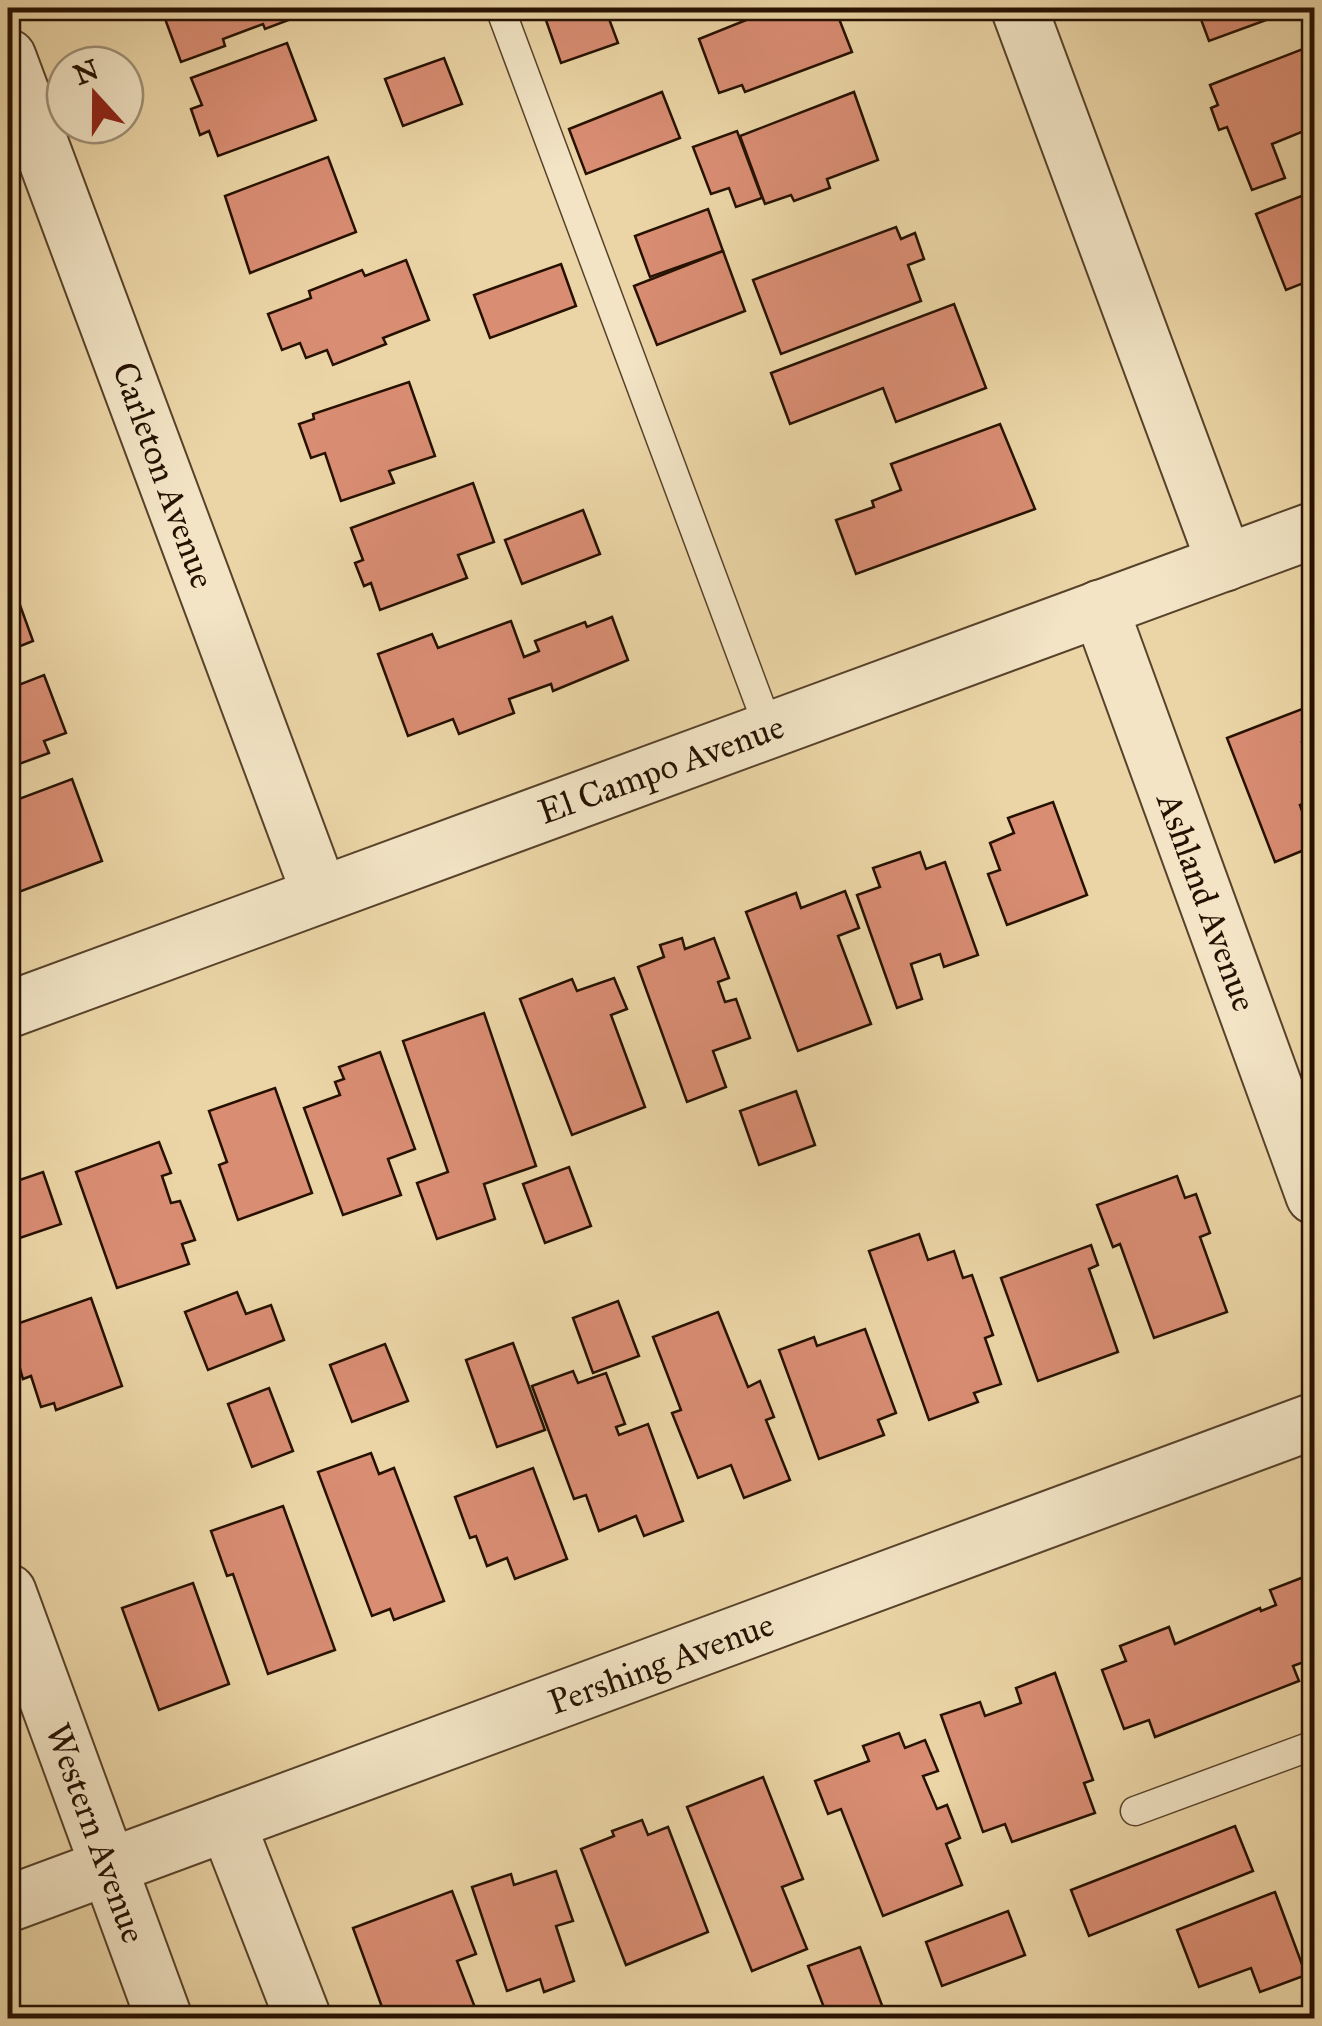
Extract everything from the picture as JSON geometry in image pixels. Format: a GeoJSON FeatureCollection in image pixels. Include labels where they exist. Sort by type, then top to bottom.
{"type":"FeatureCollection","features":[{"type":"Feature","properties":{"kind":"street"},"geometry":{"type":"LineString","coordinates":[[1019,8],[1225,563]]}},
{"type":"Feature","properties":{"kind":"street","name":"Carleton Avenue"},"geometry":{"type":"LineString","coordinates":[[8,56],[320,894]]}},
{"type":"Feature","properties":{"kind":"street","name":"El Campo Avenue"},"geometry":{"type":"LineString","coordinates":[[8,1010],[1314,530]]}},
{"type":"Feature","properties":{"kind":"street","name":"Ashland Avenue"},"geometry":{"type":"LineString","coordinates":[[1100,608],[1314,1196]]}},
{"type":"Feature","properties":{"kind":"street","name":"Pershing Avenue"},"geometry":{"type":"LineString","coordinates":[[8,1904],[1314,1421]]}},
{"type":"Feature","properties":{"kind":"street","name":"Western Avenue"},"geometry":{"type":"LineString","coordinates":[[8,1592],[164,2018]]}},
{"type":"Feature","properties":{"kind":"street"},"geometry":{"type":"LineString","coordinates":[[227,1823],[303,2018]]}},
{"type":"Feature","properties":{"kind":"lane"},"geometry":{"type":"LineString","coordinates":[[500,8],[769,729]]}},
{"type":"Feature","properties":{"kind":"lane"},"geometry":{"type":"LineString","coordinates":[[1135,1811],[1314,1745]]}},
{"type":"Feature","properties":{"kind":"building"},"geometry":{"type":"Polygon","coordinates":[[[161,8],[296,8],[299,16],[223,39],[225,46],[181,62],[161,8]]]}},
{"type":"Feature","properties":{"kind":"building"},"geometry":{"type":"Polygon","coordinates":[[[605,8],[618,43],[561,63],[542,9],[605,8]]]}},
{"type":"Feature","properties":{"kind":"building"},"geometry":{"type":"Polygon","coordinates":[[[776,8],[818,8],[821,17],[836,11],[852,52],[745,92],[742,85],[719,93],[699,39],[776,8]]]}},
{"type":"Feature","properties":{"kind":"building"},"geometry":{"type":"Polygon","coordinates":[[[1183,8],[1299,8],[1209,41],[1199,14],[1188,19],[1183,8]]]}},
{"type":"Feature","properties":{"kind":"building"},"geometry":{"type":"Polygon","coordinates":[[[287,43],[316,120],[218,156],[209,131],[200,135],[191,109],[202,105],[191,78],[287,43]]]}},
{"type":"Feature","properties":{"kind":"building"},"geometry":{"type":"Polygon","coordinates":[[[1308,47],[1311,53],[1314,51],[1314,127],[1272,144],[1285,178],[1252,190],[1227,127],[1219,130],[1211,108],[1218,105],[1210,85],[1308,47]]]}},
{"type":"Feature","properties":{"kind":"building"},"geometry":{"type":"Polygon","coordinates":[[[444,58],[462,104],[403,126],[385,79],[444,58]]]}},
{"type":"Feature","properties":{"kind":"building"},"geometry":{"type":"Polygon","coordinates":[[[662,92],[680,138],[586,174],[569,129],[662,92]]]}},
{"type":"Feature","properties":{"kind":"building"},"geometry":{"type":"Polygon","coordinates":[[[854,92],[878,160],[827,179],[830,188],[794,201],[791,195],[765,204],[740,136],[854,92]]]}},
{"type":"Feature","properties":{"kind":"building"},"geometry":{"type":"Polygon","coordinates":[[[737,131],[762,198],[736,207],[729,188],[711,194],[693,147],[737,131]]]}},
{"type":"Feature","properties":{"kind":"building"},"geometry":{"type":"Polygon","coordinates":[[[328,157],[356,232],[250,273],[225,196],[328,157]]]}},
{"type":"Feature","properties":{"kind":"building"},"geometry":{"type":"Polygon","coordinates":[[[1314,191],[1314,279],[1286,290],[1256,214],[1314,191]]]}},
{"type":"Feature","properties":{"kind":"building"},"geometry":{"type":"Polygon","coordinates":[[[708,209],[723,251],[650,277],[635,236],[708,209]]]}},
{"type":"Feature","properties":{"kind":"building"},"geometry":{"type":"Polygon","coordinates":[[[896,227],[901,239],[915,233],[924,259],[908,265],[921,301],[781,354],[753,280],[896,227]]]}},
{"type":"Feature","properties":{"kind":"building"},"geometry":{"type":"Polygon","coordinates":[[[723,251],[745,311],[657,345],[634,286],[723,251]]]}},
{"type":"Feature","properties":{"kind":"building"},"geometry":{"type":"Polygon","coordinates":[[[406,260],[429,320],[383,338],[386,344],[333,365],[327,350],[306,358],[300,343],[282,350],[268,314],[311,298],[309,291],[362,270],[365,276],[406,260]]]}},
{"type":"Feature","properties":{"kind":"building"},"geometry":{"type":"Polygon","coordinates":[[[561,264],[576,306],[490,338],[474,295],[561,264]]]}},
{"type":"Feature","properties":{"kind":"building"},"geometry":{"type":"Polygon","coordinates":[[[954,304],[986,388],[896,422],[883,388],[790,424],[771,373],[954,304]]]}},
{"type":"Feature","properties":{"kind":"building"},"geometry":{"type":"Polygon","coordinates":[[[1314,333],[1314,364],[1304,337],[1314,333]]]}},
{"type":"Feature","properties":{"kind":"building"},"geometry":{"type":"Polygon","coordinates":[[[409,382],[435,456],[389,471],[394,483],[341,501],[325,453],[311,458],[299,424],[314,419],[313,414],[409,382]]]}},
{"type":"Feature","properties":{"kind":"building"},"geometry":{"type":"Polygon","coordinates":[[[1000,424],[1035,509],[856,574],[836,520],[874,507],[872,501],[901,490],[891,464],[1000,424]]]}},
{"type":"Feature","properties":{"kind":"building"},"geometry":{"type":"Polygon","coordinates":[[[473,483],[494,542],[458,555],[467,578],[380,610],[371,583],[364,586],[355,563],[363,560],[351,528],[473,483]]]}},
{"type":"Feature","properties":{"kind":"building"},"geometry":{"type":"Polygon","coordinates":[[[583,510],[600,554],[522,584],[505,540],[583,510]]]}},
{"type":"Feature","properties":{"kind":"building"},"geometry":{"type":"Polygon","coordinates":[[[8,572],[33,641],[8,651],[8,572]]]}},
{"type":"Feature","properties":{"kind":"building"},"geometry":{"type":"Polygon","coordinates":[[[612,617],[628,660],[553,691],[551,684],[509,699],[514,713],[459,734],[453,719],[408,736],[378,654],[432,634],[438,648],[511,621],[524,657],[539,651],[535,641],[585,622],[587,627],[612,617]]]}},
{"type":"Feature","properties":{"kind":"building"},"geometry":{"type":"Polygon","coordinates":[[[44,675],[66,733],[44,741],[49,753],[8,768],[8,689],[44,675]]]}},
{"type":"Feature","properties":{"kind":"building"},"geometry":{"type":"Polygon","coordinates":[[[1302,709],[1313,737],[1302,742],[1314,775],[1314,800],[1300,805],[1314,846],[1275,862],[1227,738],[1302,709]]]}},
{"type":"Feature","properties":{"kind":"building"},"geometry":{"type":"Polygon","coordinates":[[[72,779],[102,861],[8,896],[8,803],[72,779]]]}},
{"type":"Feature","properties":{"kind":"building"},"geometry":{"type":"Polygon","coordinates":[[[1053,802],[1087,895],[1007,925],[988,874],[1000,870],[990,843],[1014,833],[1008,818],[1053,802]]]}},
{"type":"Feature","properties":{"kind":"building"},"geometry":{"type":"Polygon","coordinates":[[[920,852],[926,869],[945,862],[978,955],[944,967],[940,954],[911,964],[922,999],[897,1008],[857,895],[880,887],[873,868],[920,852]]]}},
{"type":"Feature","properties":{"kind":"building"},"geometry":{"type":"Polygon","coordinates":[[[845,891],[859,928],[838,936],[871,1024],[798,1051],[746,912],[796,893],[801,908],[845,891]]]}},
{"type":"Feature","properties":{"kind":"building"},"geometry":{"type":"Polygon","coordinates":[[[682,938],[685,949],[714,938],[729,978],[718,982],[725,1002],[736,999],[750,1038],[713,1051],[726,1087],[687,1102],[638,967],[664,957],[660,945],[682,938]]]}},
{"type":"Feature","properties":{"kind":"building"},"geometry":{"type":"Polygon","coordinates":[[[614,978],[627,1009],[611,1015],[645,1107],[572,1135],[520,999],[572,979],[577,991],[614,978]]]}},
{"type":"Feature","properties":{"kind":"building"},"geometry":{"type":"Polygon","coordinates":[[[484,1013],[536,1166],[484,1184],[495,1219],[437,1239],[417,1183],[448,1172],[403,1041],[484,1013]]]}},
{"type":"Feature","properties":{"kind":"building"},"geometry":{"type":"Polygon","coordinates":[[[380,1052],[415,1149],[388,1159],[401,1195],[343,1215],[304,1108],[340,1095],[335,1082],[344,1079],[339,1067],[380,1052]]]}},
{"type":"Feature","properties":{"kind":"building"},"geometry":{"type":"Polygon","coordinates":[[[275,1088],[312,1193],[238,1220],[219,1165],[227,1162],[209,1111],[275,1088]]]}},
{"type":"Feature","properties":{"kind":"building"},"geometry":{"type":"Polygon","coordinates":[[[796,1091],[815,1145],[759,1165],[740,1111],[796,1091]]]}},
{"type":"Feature","properties":{"kind":"building"},"geometry":{"type":"Polygon","coordinates":[[[159,1142],[171,1173],[162,1176],[171,1203],[180,1201],[195,1240],[182,1244],[189,1264],[117,1288],[76,1172],[159,1142]]]}},
{"type":"Feature","properties":{"kind":"building"},"geometry":{"type":"Polygon","coordinates":[[[569,1167],[591,1226],[545,1243],[523,1184],[569,1167]]]}},
{"type":"Feature","properties":{"kind":"building"},"geometry":{"type":"Polygon","coordinates":[[[43,1172],[61,1224],[8,1242],[8,1184],[43,1172]]]}},
{"type":"Feature","properties":{"kind":"building"},"geometry":{"type":"Polygon","coordinates":[[[1177,1176],[1185,1198],[1196,1194],[1210,1233],[1200,1237],[1227,1312],[1154,1338],[1120,1244],[1113,1247],[1097,1205],[1177,1176]]]}},
{"type":"Feature","properties":{"kind":"building"},"geometry":{"type":"Polygon","coordinates":[[[919,1234],[928,1260],[954,1251],[963,1278],[972,1275],[993,1335],[985,1338],[1001,1384],[974,1393],[978,1402],[929,1420],[869,1251],[919,1234]]]}},
{"type":"Feature","properties":{"kind":"building"},"geometry":{"type":"Polygon","coordinates":[[[1091,1245],[1098,1265],[1089,1269],[1118,1352],[1038,1381],[1001,1278],[1091,1245]]]}},
{"type":"Feature","properties":{"kind":"building"},"geometry":{"type":"Polygon","coordinates":[[[237,1292],[246,1314],[271,1305],[284,1340],[208,1370],[185,1312],[237,1292]]]}},
{"type":"Feature","properties":{"kind":"building"},"geometry":{"type":"Polygon","coordinates":[[[91,1298],[122,1386],[56,1410],[54,1403],[41,1407],[31,1376],[23,1379],[8,1327],[91,1298]]]}},
{"type":"Feature","properties":{"kind":"building"},"geometry":{"type":"Polygon","coordinates":[[[618,1301],[639,1356],[593,1373],[573,1318],[618,1301]]]}},
{"type":"Feature","properties":{"kind":"building"},"geometry":{"type":"Polygon","coordinates":[[[718,1312],[748,1387],[760,1381],[774,1417],[766,1420],[790,1480],[744,1498],[731,1465],[698,1478],[672,1413],[681,1410],[653,1337],[718,1312]]]}},
{"type":"Feature","properties":{"kind":"building"},"geometry":{"type":"Polygon","coordinates":[[[865,1329],[896,1413],[878,1420],[884,1435],[819,1459],[779,1350],[814,1337],[817,1346],[865,1329]]]}},
{"type":"Feature","properties":{"kind":"building"},"geometry":{"type":"Polygon","coordinates":[[[513,1343],[545,1430],[497,1447],[466,1360],[513,1343]]]}},
{"type":"Feature","properties":{"kind":"building"},"geometry":{"type":"Polygon","coordinates":[[[385,1344],[408,1401],[352,1422],[330,1365],[385,1344]]]}},
{"type":"Feature","properties":{"kind":"building"},"geometry":{"type":"Polygon","coordinates":[[[573,1371],[578,1383],[606,1373],[625,1424],[616,1427],[619,1435],[648,1424],[683,1521],[644,1536],[636,1516],[599,1531],[586,1495],[574,1499],[532,1386],[573,1371]]]}},
{"type":"Feature","properties":{"kind":"building"},"geometry":{"type":"Polygon","coordinates":[[[269,1388],[293,1451],[252,1467],[228,1404],[269,1388]]]}},
{"type":"Feature","properties":{"kind":"building"},"geometry":{"type":"Polygon","coordinates":[[[371,1453],[379,1474],[394,1468],[444,1601],[394,1620],[390,1609],[372,1616],[318,1472],[371,1453]]]}},
{"type":"Feature","properties":{"kind":"building"},"geometry":{"type":"Polygon","coordinates":[[[533,1468],[567,1559],[515,1579],[507,1558],[487,1566],[476,1536],[470,1538],[455,1497],[533,1468]]]}},
{"type":"Feature","properties":{"kind":"building"},"geometry":{"type":"Polygon","coordinates":[[[283,1506],[335,1650],[268,1674],[233,1574],[227,1576],[211,1531],[283,1506]]]}},
{"type":"Feature","properties":{"kind":"building"},"geometry":{"type":"Polygon","coordinates":[[[1309,1575],[1314,1589],[1314,1683],[1306,1661],[1293,1666],[1299,1681],[1155,1737],[1149,1720],[1124,1729],[1102,1670],[1126,1661],[1120,1646],[1169,1627],[1175,1644],[1276,1605],[1270,1590],[1309,1575]]]}},
{"type":"Feature","properties":{"kind":"building"},"geometry":{"type":"Polygon","coordinates":[[[193,1583],[229,1684],[159,1710],[122,1608],[193,1583]]]}},
{"type":"Feature","properties":{"kind":"building"},"geometry":{"type":"Polygon","coordinates":[[[1055,1673],[1093,1780],[1084,1783],[1095,1813],[1012,1842],[1005,1824],[983,1832],[941,1715],[980,1702],[985,1716],[1021,1703],[1016,1688],[1055,1673]]]}},
{"type":"Feature","properties":{"kind":"building"},"geometry":{"type":"Polygon","coordinates":[[[899,1733],[905,1748],[925,1740],[938,1771],[923,1776],[937,1809],[947,1805],[960,1838],[946,1844],[962,1885],[883,1916],[841,1809],[828,1814],[815,1781],[869,1761],[863,1746],[899,1733]]]}},
{"type":"Feature","properties":{"kind":"building"},"geometry":{"type":"Polygon","coordinates":[[[763,1777],[803,1879],[782,1887],[807,1949],[752,1971],[687,1807],[763,1777]]]}},
{"type":"Feature","properties":{"kind":"building"},"geometry":{"type":"Polygon","coordinates":[[[642,1820],[648,1835],[668,1827],[708,1932],[626,1965],[581,1849],[642,1820]]]}},
{"type":"Feature","properties":{"kind":"building"},"geometry":{"type":"Polygon","coordinates":[[[1235,1826],[1253,1871],[1089,1936],[1071,1890],[1235,1826]]]}},
{"type":"Feature","properties":{"kind":"building"},"geometry":{"type":"Polygon","coordinates":[[[556,1871],[573,1921],[556,1926],[574,1981],[544,1992],[540,1979],[507,1991],[472,1887],[511,1874],[514,1885],[556,1871]]]}},
{"type":"Feature","properties":{"kind":"building"},"geometry":{"type":"Polygon","coordinates":[[[452,1891],[476,1954],[457,1961],[479,2018],[386,2018],[353,1928],[452,1891]]]}},
{"type":"Feature","properties":{"kind":"building"},"geometry":{"type":"Polygon","coordinates":[[[1275,1892],[1306,1975],[1260,1992],[1251,1968],[1199,1987],[1177,1930],[1275,1892]]]}},
{"type":"Feature","properties":{"kind":"building"},"geometry":{"type":"Polygon","coordinates":[[[1008,1911],[1025,1955],[942,1986],[926,1942],[1008,1911]]]}},
{"type":"Feature","properties":{"kind":"building"},"geometry":{"type":"Polygon","coordinates":[[[860,1947],[883,2008],[856,2018],[828,2018],[808,1966],[860,1947]]]}}]}
